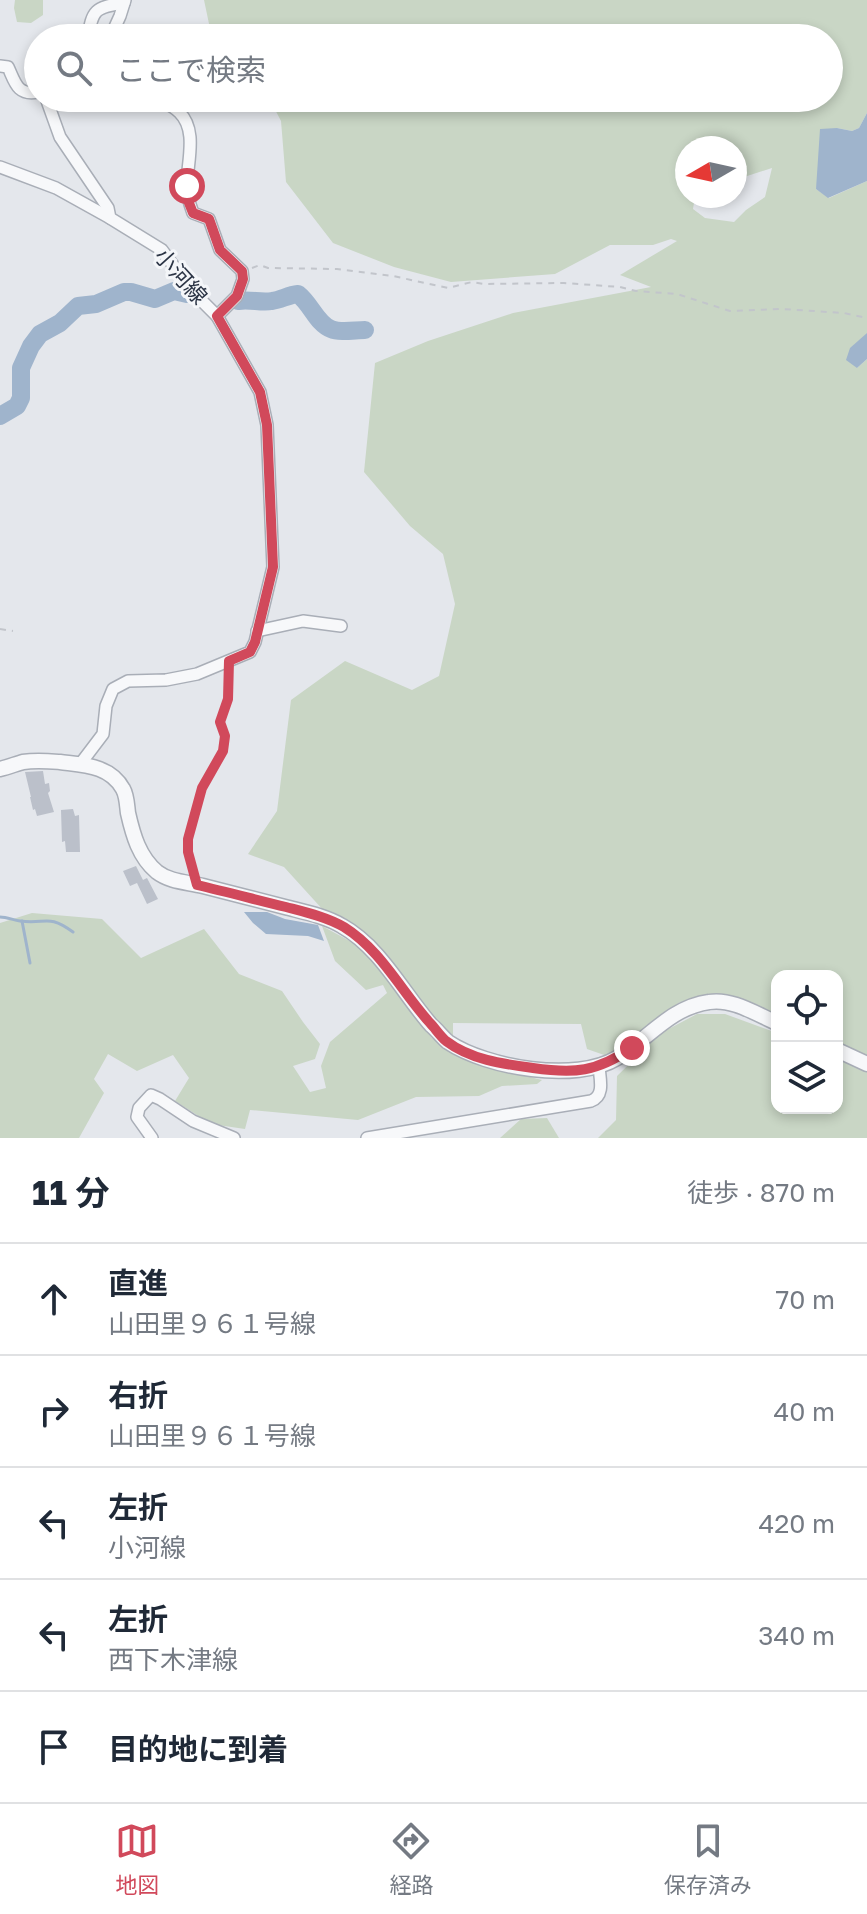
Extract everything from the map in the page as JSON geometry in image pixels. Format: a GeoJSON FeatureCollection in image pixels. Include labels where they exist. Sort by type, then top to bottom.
{"type":"FeatureCollection","features":[{"type":"Feature","properties":{"kind":"street"},"geometry":{"type":"LineString","coordinates":[[89,24],[97,10],[125,2],[116,24]]}},
{"type":"Feature","properties":{"kind":"street"},"geometry":{"type":"LineString","coordinates":[[0,66],[8,67],[18,88],[24,92]]}},
{"type":"Feature","properties":{"kind":"street"},"geometry":{"type":"LineString","coordinates":[[51,112],[60,137],[108,208],[110,218]]}},
{"type":"Feature","properties":{"kind":"street"},"geometry":{"type":"LineString","coordinates":[[178,112],[191,145],[187,186],[189,203],[193,213],[209,219],[220,250],[242,271],[243,279],[237,296],[217,316]]}},
{"type":"Feature","properties":{"kind":"street","name":"小河線"},"geometry":{"type":"LineString","coordinates":[[0,167],[56,188],[162,250],[191,290],[217,316],[260,392],[267,425],[273,567],[255,642],[250,652],[229,661]]}},
{"type":"Feature","properties":{"kind":"street"},"geometry":{"type":"LineString","coordinates":[[257,631],[303,621],[341,626]]}},
{"type":"Feature","properties":{"kind":"street"},"geometry":{"type":"LineString","coordinates":[[81,763],[103,734],[106,706],[113,689],[128,681],[166,680],[197,674],[229,661]]}},
{"type":"Feature","properties":{"kind":"street"},"geometry":{"type":"LineString","coordinates":[[0,769],[44,760],[81,763],[112,777],[124,790],[139,852],[157,872],[171,880],[311,914],[343,926],[390,971],[420,1012],[446,1040],[467,1053],[491,1062],[544,1070],[576,1071],[599,1067],[623,1054],[687,1007],[711,1001],[737,1005],[771,1020]]}},
{"type":"Feature","properties":{"kind":"street"},"geometry":{"type":"LineString","coordinates":[[843,1053],[867,1064]]}},
{"type":"Feature","properties":{"kind":"street"},"geometry":{"type":"LineString","coordinates":[[367,1138],[591,1101],[599,1095],[599,1067]]}},
{"type":"Feature","properties":{"kind":"street"},"geometry":{"type":"LineString","coordinates":[[152,1138],[137,1117],[139,1108],[151,1095],[193,1121],[234,1138]]}},
{"type":"Feature","properties":{"kind":"path"},"geometry":{"type":"LineString","coordinates":[[242,271],[260,265],[268,268],[337,269],[393,276],[448,288],[472,282],[620,287],[677,294],[730,311],[782,309],[844,313],[867,318]]}},
{"type":"Feature","properties":{"kind":"path"},"geometry":{"type":"LineString","coordinates":[[0,629],[13,631]]}},
{"type":"Feature","properties":{"kind":"path"},"geometry":{"type":"LineString","coordinates":[[197,885],[188,852],[188,839],[202,788],[223,751],[225,736],[220,722],[228,699],[229,661]]}},
{"type":"Feature","properties":{"kind":"green space"},"geometry":{"type":"Polygon","coordinates":[[[15,0],[43,0],[43,15],[31,23],[17,22],[15,0]]]}},
{"type":"Feature","properties":{"kind":"green space"},"geometry":{"type":"Polygon","coordinates":[[[204,0],[867,0],[867,113],[859,128],[852,131],[837,128],[816,189],[829,198],[867,181],[867,333],[857,368],[867,359],[867,1057],[843,1046],[843,970],[771,970],[771,1014],[725,995],[680,1002],[607,1056],[587,1049],[581,1024],[453,1023],[453,1039],[284,867],[248,854],[277,811],[291,700],[345,661],[412,690],[439,676],[455,604],[443,554],[410,526],[364,472],[375,363],[428,341],[513,313],[651,287],[620,275],[677,241],[671,239],[653,245],[610,245],[555,274],[451,282],[394,267],[333,243],[286,182],[281,121],[276,112],[843,112],[843,24],[209,24],[204,0]]]}},
{"type":"Feature","properties":{"kind":"green space"},"geometry":{"type":"Polygon","coordinates":[[[32,913],[102,919],[141,958],[204,929],[239,974],[282,991],[320,1044],[315,1059],[293,1066],[310,1092],[326,1088],[321,1066],[330,1042],[387,993],[383,985],[366,990],[335,961],[322,926],[361,947],[432,1038],[474,1063],[542,1080],[537,1084],[502,1086],[479,1096],[416,1097],[358,1120],[250,1110],[245,1129],[211,1124],[175,1101],[189,1078],[173,1055],[137,1071],[108,1054],[94,1079],[104,1093],[79,1138],[0,1138],[0,923],[32,913]]]}},
{"type":"Feature","properties":{"kind":"green space"},"geometry":{"type":"Polygon","coordinates":[[[697,1014],[725,1014],[771,1031],[771,1114],[843,1114],[843,1059],[867,1069],[867,1138],[598,1138],[616,1120],[617,1076],[661,1033],[697,1014]]]}},
{"type":"Feature","properties":{"kind":"green space"},"geometry":{"type":"Polygon","coordinates":[[[547,1118],[559,1138],[500,1138],[521,1119],[547,1118]]]}},
{"type":"Feature","properties":{"kind":"water"},"geometry":{"type":"Polygon","coordinates":[[[867,113],[867,181],[828,198],[816,189],[820,129],[852,131],[859,128],[867,113]]]}},
{"type":"Feature","properties":{"kind":"water"},"geometry":{"type":"Polygon","coordinates":[[[867,333],[867,359],[857,368],[846,360],[850,348],[867,333]]]}},
{"type":"Feature","properties":{"kind":"water"},"geometry":{"type":"Polygon","coordinates":[[[244,912],[267,912],[318,925],[324,941],[308,936],[266,934],[244,912]]]}},
{"type":"Feature","properties":{"kind":"building"},"geometry":{"type":"Polygon","coordinates":[[[43,771],[45,784],[49,783],[48,793],[54,812],[37,816],[25,772],[43,771]]]}},
{"type":"Feature","properties":{"kind":"building"},"geometry":{"type":"Polygon","coordinates":[[[73,809],[75,816],[79,815],[80,852],[66,852],[65,841],[62,842],[61,810],[73,809]]]}},
{"type":"Feature","properties":{"kind":"building"},"geometry":{"type":"Polygon","coordinates":[[[136,866],[143,880],[147,878],[158,899],[147,904],[137,883],[130,886],[123,871],[136,866]]]}},
{"type":"Feature","properties":{"kind":"waterway"},"geometry":{"type":"LineString","coordinates":[[0,416],[17,406],[21,398],[21,368],[31,346],[40,334],[60,323],[78,306],[96,304],[124,292],[155,299],[174,291],[187,294]]}},
{"type":"Feature","properties":{"kind":"waterway"},"geometry":{"type":"LineString","coordinates":[[238,301],[268,301],[298,294],[331,329],[365,330]]}},
{"type":"Feature","properties":{"kind":"waterway"},"geometry":{"type":"LineString","coordinates":[[0,917],[29,922],[52,921],[73,932]]}},
{"type":"Feature","properties":{"kind":"waterway"},"geometry":{"type":"LineString","coordinates":[[22,921],[30,963]]}},
{"type":"Feature","properties":{"kind":"route"},"geometry":{"type":"LineString","coordinates":[[187,186],[193,213],[209,219],[220,250],[242,271],[243,279],[237,296],[217,316],[260,392],[267,425],[273,567],[255,642],[250,652],[229,661],[228,699],[220,722],[225,736],[223,751],[202,788],[188,839],[188,852],[197,885],[311,914],[343,926],[390,971],[420,1012],[446,1040],[467,1053],[491,1062],[576,1071],[597,1067],[632,1048]]}}]}
